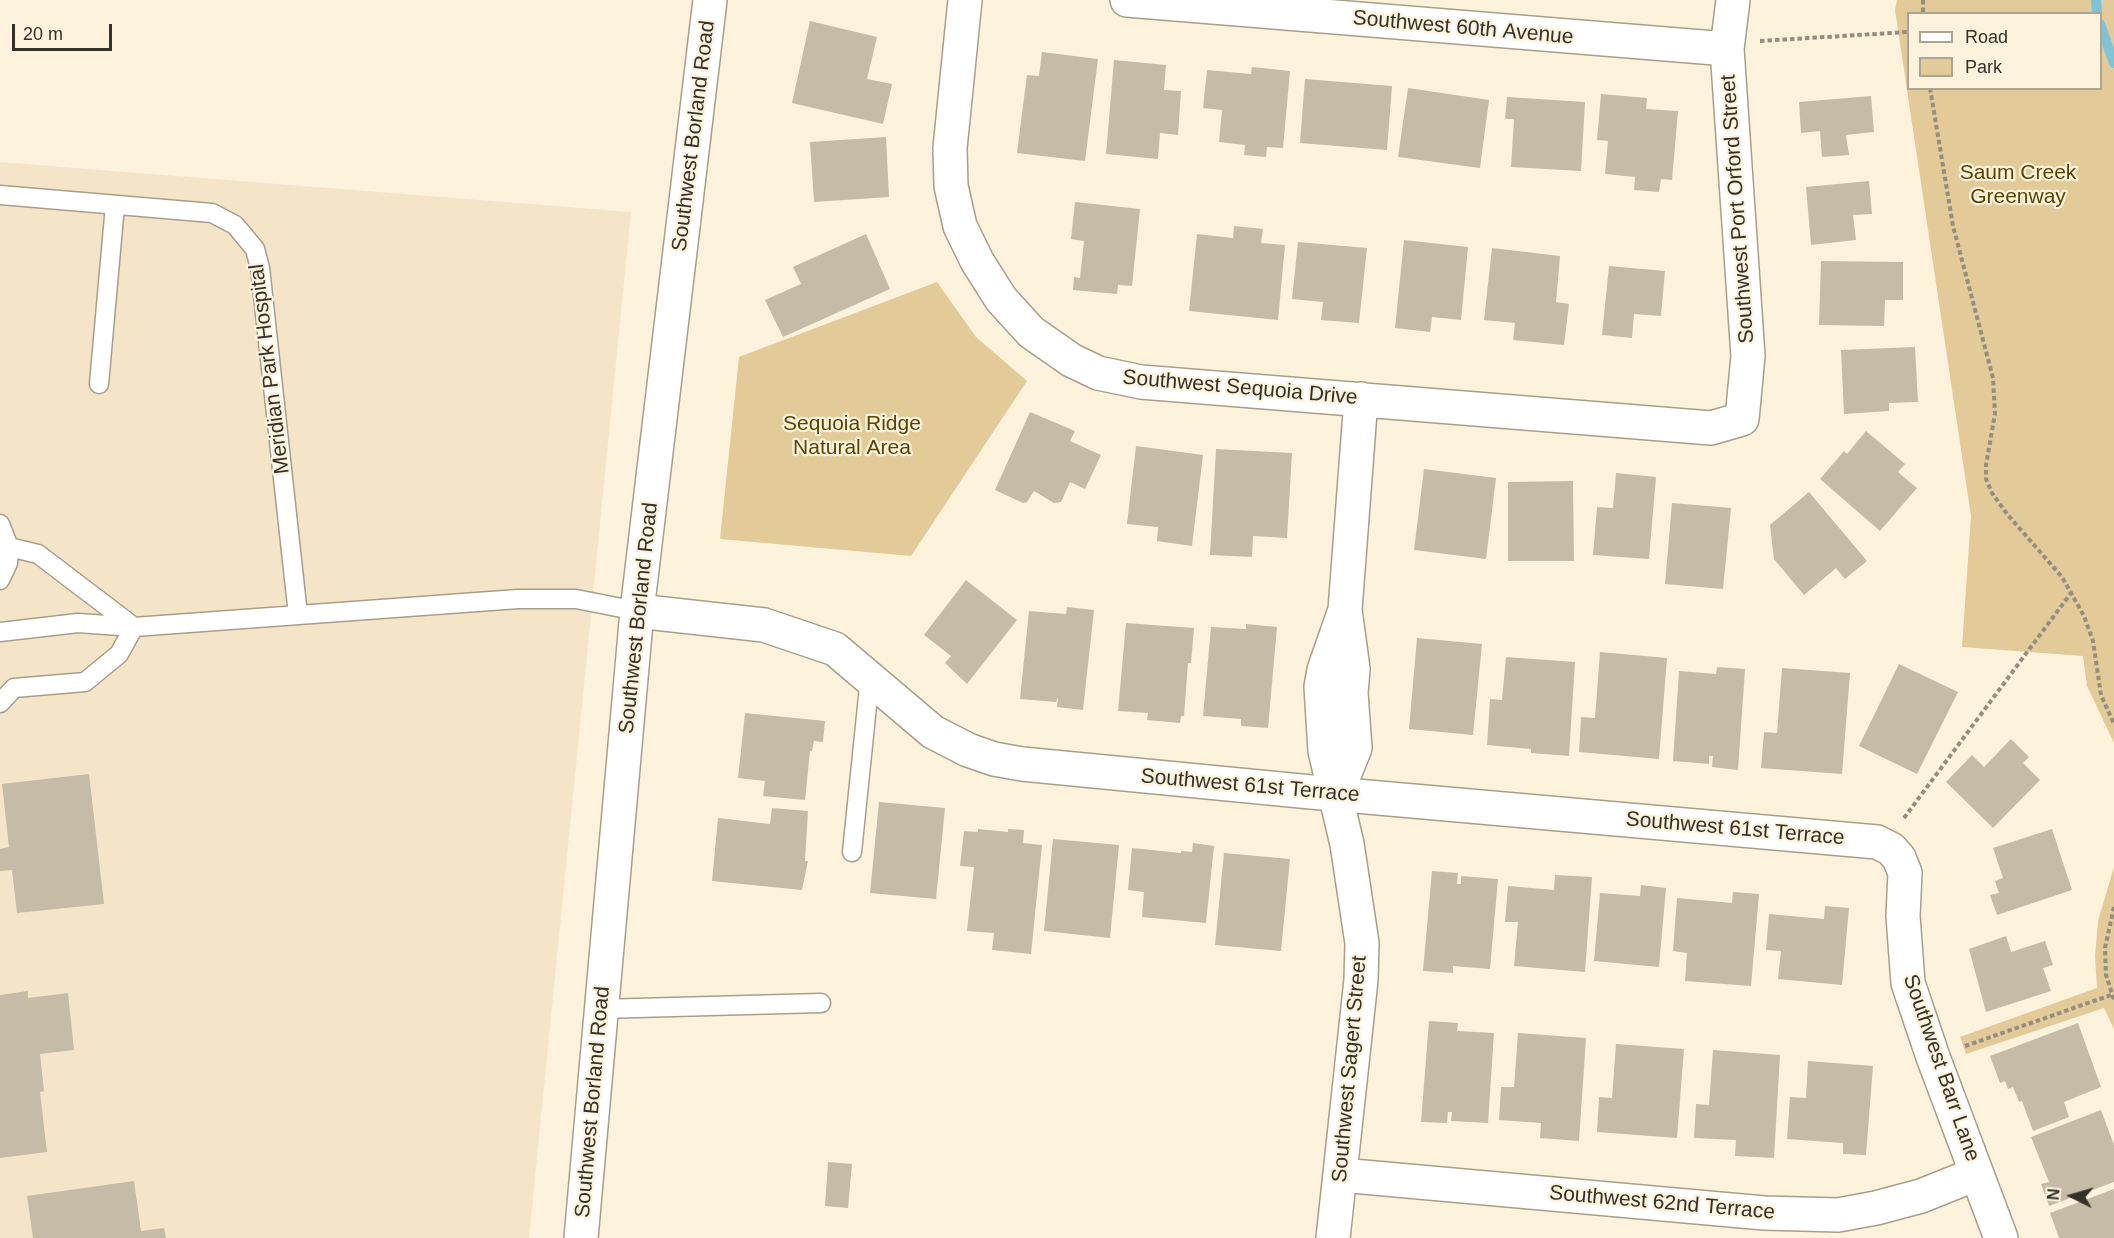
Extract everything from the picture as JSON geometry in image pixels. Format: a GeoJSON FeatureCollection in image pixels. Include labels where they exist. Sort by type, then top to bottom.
{"type":"FeatureCollection","features":[{"type":"Feature","properties":{"kind":"street","name":"Southwest Borland Road"},"geometry":{"type":"LineString","coordinates":[[580,1238],[592,1130],[600,1009],[637,611],[710,0]]}},
{"type":"Feature","properties":{"kind":"street","name":"Southwest Sequoia Drive"},"geometry":{"type":"LineString","coordinates":[[965,0],[950,148],[951,186],[960,226],[977,261],[1001,299],[1032,332],[1071,360],[1098,373],[1141,382],[1711,428],[1742,419]]}},
{"type":"Feature","properties":{"kind":"street","name":"Southwest 60th Avenue"},"geometry":{"type":"LineString","coordinates":[[1127,0],[1728,46]]}},
{"type":"Feature","properties":{"kind":"street","name":"Southwest Port Orford Street"},"geometry":{"type":"LineString","coordinates":[[1733,0],[1728,46],[1748,356],[1742,419]]}},
{"type":"Feature","properties":{"kind":"street"},"geometry":{"type":"LineString","coordinates":[[1336,795],[1355,748],[1353,669],[1345,610],[1361,399]]}},
{"type":"Feature","properties":{"kind":"street","name":"Southwest 61st Terrace"},"geometry":{"type":"LineString","coordinates":[[637,611],[764,625],[835,649],[933,732],[968,750],[994,759],[1022,764],[1336,795],[1859,840],[1891,851]]}},
{"type":"Feature","properties":{"kind":"street","name":"Southwest Sagert Street"},"geometry":{"type":"LineString","coordinates":[[1334,1238],[1361,980],[1362,943],[1347,844],[1336,795]]}},
{"type":"Feature","properties":{"kind":"street","name":"Southwest Barr Lane"},"geometry":{"type":"LineString","coordinates":[[1891,851],[1905,873],[1903,916],[1908,983],[1933,1057],[2001,1238]]}},
{"type":"Feature","properties":{"kind":"street","name":"Southwest 62nd Terrace"},"geometry":{"type":"LineString","coordinates":[[1341,1175],[1764,1213],[1838,1215],[1921,1196],[1976,1174]]}},
{"type":"Feature","properties":{"kind":"lane","name":"Meridian Park Hospital"},"geometry":{"type":"LineString","coordinates":[[0,195],[212,213],[235,225],[255,249],[261,278],[298,615]]}},
{"type":"Feature","properties":{"kind":"lane"},"geometry":{"type":"LineString","coordinates":[[99,384],[115,205]]}},
{"type":"Feature","properties":{"kind":"lane"},"geometry":{"type":"LineString","coordinates":[[0,524],[9,547],[8,563],[0,580]]}},
{"type":"Feature","properties":{"kind":"lane"},"geometry":{"type":"LineString","coordinates":[[9,547],[38,554],[134,627]]}},
{"type":"Feature","properties":{"kind":"lane"},"geometry":{"type":"LineString","coordinates":[[0,632],[78,623],[134,627],[518,599],[576,599],[637,611]]}},
{"type":"Feature","properties":{"kind":"lane"},"geometry":{"type":"LineString","coordinates":[[0,703],[14,688],[85,682],[119,654],[134,627]]}},
{"type":"Feature","properties":{"kind":"lane"},"geometry":{"type":"LineString","coordinates":[[852,852],[870,677]]}},
{"type":"Feature","properties":{"kind":"lane"},"geometry":{"type":"LineString","coordinates":[[600,1009],[820,1003]]}},
{"type":"Feature","properties":{"kind":"path"},"geometry":{"type":"LineString","coordinates":[[1728,46],[1907,32]]}},
{"type":"Feature","properties":{"kind":"path"},"geometry":{"type":"LineString","coordinates":[[1930,90],[1953,226],[1993,378],[1995,414],[1986,465],[1986,479],[1992,494],[2062,577],[2084,616],[2093,641],[2101,695],[2114,724]]}},
{"type":"Feature","properties":{"kind":"path"},"geometry":{"type":"LineString","coordinates":[[1891,851],[2071,594]]}},
{"type":"Feature","properties":{"kind":"path"},"geometry":{"type":"LineString","coordinates":[[2114,907],[2105,948],[2106,975],[2114,1000]]}},
{"type":"Feature","properties":{"kind":"path"},"geometry":{"type":"LineString","coordinates":[[1933,1057],[2111,995]]}},
{"type":"Feature","properties":{"kind":"shaded area"},"geometry":{"type":"Polygon","coordinates":[[[0,162],[631,212],[529,1238],[0,1238],[0,162]]]}},
{"type":"Feature","properties":{"kind":"green space","name":"Saum Creek Greenway"},"geometry":{"type":"Polygon","coordinates":[[[1897,0],[2114,0],[2114,743],[2087,686],[2083,656],[1962,647],[1971,516],[1907,90],[2102,90],[2102,12],[1907,12],[1907,90],[1895,10],[1897,0]]]}},
{"type":"Feature","properties":{"kind":"green space","name":"Sequoia Ridge Natural Area"},"geometry":{"type":"Polygon","coordinates":[[[937,282],[976,337],[1027,381],[911,556],[720,539],[739,357],[937,282]]]}},
{"type":"Feature","properties":{"kind":"green space"},"geometry":{"type":"Polygon","coordinates":[[[2114,867],[2114,1029],[2104,1008],[1966,1054],[1960,1037],[2097,988],[2095,956],[2098,921],[2114,867]]]}},
{"type":"Feature","properties":{"kind":"building"},"geometry":{"type":"Polygon","coordinates":[[[810,21],[877,37],[867,79],[892,84],[883,124],[792,103],[810,21]]]}},
{"type":"Feature","properties":{"kind":"building"},"geometry":{"type":"Polygon","coordinates":[[[1042,52],[1098,59],[1085,161],[1017,153],[1027,75],[1039,76],[1042,52]]]}},
{"type":"Feature","properties":{"kind":"building"},"geometry":{"type":"Polygon","coordinates":[[[1114,60],[1166,65],[1164,90],[1181,91],[1178,135],[1160,133],[1158,159],[1106,154],[1114,60]]]}},
{"type":"Feature","properties":{"kind":"building"},"geometry":{"type":"Polygon","coordinates":[[[1252,67],[1290,71],[1283,148],[1267,147],[1266,157],[1244,155],[1245,145],[1219,142],[1222,110],[1203,108],[1207,70],[1251,74],[1252,67]]]}},
{"type":"Feature","properties":{"kind":"building"},"geometry":{"type":"Polygon","coordinates":[[[1305,79],[1392,86],[1387,150],[1300,143],[1305,79]]]}},
{"type":"Feature","properties":{"kind":"building"},"geometry":{"type":"Polygon","coordinates":[[[1408,88],[1489,100],[1480,168],[1398,157],[1408,88]]]}},
{"type":"Feature","properties":{"kind":"building"},"geometry":{"type":"Polygon","coordinates":[[[1601,94],[1647,98],[1646,109],[1678,111],[1672,180],[1661,179],[1659,192],[1634,190],[1635,177],[1605,174],[1608,141],[1597,140],[1601,94]]]}},
{"type":"Feature","properties":{"kind":"building"},"geometry":{"type":"Polygon","coordinates":[[[1871,96],[1874,132],[1846,135],[1849,155],[1822,157],[1820,131],[1801,133],[1799,102],[1871,96]]]}},
{"type":"Feature","properties":{"kind":"building"},"geometry":{"type":"Polygon","coordinates":[[[1507,97],[1585,102],[1581,171],[1511,167],[1514,119],[1505,119],[1507,97]]]}},
{"type":"Feature","properties":{"kind":"building"},"geometry":{"type":"Polygon","coordinates":[[[886,137],[889,197],[814,202],[810,142],[886,137]]]}},
{"type":"Feature","properties":{"kind":"building"},"geometry":{"type":"Polygon","coordinates":[[[1869,181],[1872,214],[1853,215],[1856,240],[1811,245],[1806,187],[1869,181]]]}},
{"type":"Feature","properties":{"kind":"building"},"geometry":{"type":"Polygon","coordinates":[[[1075,202],[1140,209],[1132,286],[1118,285],[1117,294],[1073,290],[1074,277],[1080,278],[1084,241],[1071,239],[1075,202]]]}},
{"type":"Feature","properties":{"kind":"building"},"geometry":{"type":"Polygon","coordinates":[[[1234,226],[1263,229],[1261,243],[1285,245],[1278,320],[1189,311],[1197,234],[1233,238],[1234,226]]]}},
{"type":"Feature","properties":{"kind":"building"},"geometry":{"type":"Polygon","coordinates":[[[866,234],[890,289],[783,337],[765,300],[801,284],[793,267],[866,234]]]}},
{"type":"Feature","properties":{"kind":"building"},"geometry":{"type":"Polygon","coordinates":[[[1404,240],[1468,247],[1461,320],[1432,317],[1430,332],[1395,328],[1404,240]]]}},
{"type":"Feature","properties":{"kind":"building"},"geometry":{"type":"Polygon","coordinates":[[[1298,242],[1367,248],[1359,323],[1321,320],[1323,302],[1292,299],[1298,242]]]}},
{"type":"Feature","properties":{"kind":"building"},"geometry":{"type":"Polygon","coordinates":[[[1492,248],[1560,256],[1556,302],[1569,304],[1564,345],[1513,340],[1515,323],[1484,320],[1492,248]]]}},
{"type":"Feature","properties":{"kind":"building"},"geometry":{"type":"Polygon","coordinates":[[[1821,261],[1903,262],[1903,300],[1885,300],[1884,326],[1819,325],[1821,261]]]}},
{"type":"Feature","properties":{"kind":"building"},"geometry":{"type":"Polygon","coordinates":[[[1609,266],[1665,271],[1661,316],[1634,314],[1632,338],[1602,335],[1609,266]]]}},
{"type":"Feature","properties":{"kind":"building"},"geometry":{"type":"Polygon","coordinates":[[[1915,347],[1918,402],[1889,403],[1889,411],[1844,414],[1841,350],[1915,347]]]}},
{"type":"Feature","properties":{"kind":"building"},"geometry":{"type":"Polygon","coordinates":[[[1030,412],[1075,431],[1070,441],[1101,455],[1085,489],[1070,482],[1061,502],[1054,503],[1034,491],[1027,502],[1023,503],[995,490],[1030,412]]]}},
{"type":"Feature","properties":{"kind":"building"},"geometry":{"type":"Polygon","coordinates":[[[1866,431],[1905,464],[1898,472],[1917,488],[1880,531],[1820,479],[1844,451],[1847,454],[1866,431]]]}},
{"type":"Feature","properties":{"kind":"building"},"geometry":{"type":"Polygon","coordinates":[[[1136,446],[1203,455],[1192,546],[1157,541],[1158,527],[1127,524],[1136,446]]]}},
{"type":"Feature","properties":{"kind":"building"},"geometry":{"type":"Polygon","coordinates":[[[1216,449],[1292,453],[1287,538],[1253,536],[1252,557],[1210,555],[1216,449]]]}},
{"type":"Feature","properties":{"kind":"building"},"geometry":{"type":"Polygon","coordinates":[[[1424,469],[1496,478],[1486,559],[1414,550],[1424,469]]]}},
{"type":"Feature","properties":{"kind":"building"},"geometry":{"type":"Polygon","coordinates":[[[1616,473],[1656,477],[1649,559],[1593,555],[1597,507],[1613,508],[1616,473]]]}},
{"type":"Feature","properties":{"kind":"building"},"geometry":{"type":"Polygon","coordinates":[[[1573,481],[1574,561],[1508,561],[1508,482],[1573,481]]]}},
{"type":"Feature","properties":{"kind":"building"},"geometry":{"type":"Polygon","coordinates":[[[1809,492],[1867,561],[1845,579],[1836,568],[1804,595],[1774,559],[1770,525],[1809,492]]]}},
{"type":"Feature","properties":{"kind":"building"},"geometry":{"type":"Polygon","coordinates":[[[1672,503],[1731,508],[1723,589],[1665,584],[1672,503]]]}},
{"type":"Feature","properties":{"kind":"building"},"geometry":{"type":"Polygon","coordinates":[[[966,580],[1017,620],[967,684],[945,663],[951,656],[924,635],[966,580]]]}},
{"type":"Feature","properties":{"kind":"building"},"geometry":{"type":"Polygon","coordinates":[[[1067,607],[1094,610],[1083,710],[1057,707],[1058,697],[1056,702],[1020,699],[1029,611],[1066,614],[1067,607]]]}},
{"type":"Feature","properties":{"kind":"building"},"geometry":{"type":"Polygon","coordinates":[[[1126,623],[1194,628],[1191,663],[1188,663],[1184,716],[1181,716],[1180,723],[1147,720],[1148,713],[1118,711],[1126,623]]]}},
{"type":"Feature","properties":{"kind":"building"},"geometry":{"type":"Polygon","coordinates":[[[1246,624],[1277,627],[1268,728],[1241,726],[1241,719],[1203,716],[1211,627],[1246,629],[1246,624]]]}},
{"type":"Feature","properties":{"kind":"building"},"geometry":{"type":"Polygon","coordinates":[[[1417,638],[1482,644],[1473,735],[1409,729],[1417,638]]]}},
{"type":"Feature","properties":{"kind":"building"},"geometry":{"type":"Polygon","coordinates":[[[1600,652],[1667,658],[1659,759],[1579,752],[1581,717],[1595,718],[1600,652]]]}},
{"type":"Feature","properties":{"kind":"building"},"geometry":{"type":"Polygon","coordinates":[[[1506,657],[1575,662],[1569,756],[1531,753],[1531,749],[1487,745],[1490,699],[1502,700],[1506,657]]]}},
{"type":"Feature","properties":{"kind":"building"},"geometry":{"type":"Polygon","coordinates":[[[1899,664],[1958,692],[1917,774],[1859,746],[1899,664]]]}},
{"type":"Feature","properties":{"kind":"building"},"geometry":{"type":"Polygon","coordinates":[[[1717,667],[1745,669],[1738,770],[1712,767],[1713,756],[1709,756],[1709,764],[1673,761],[1679,671],[1716,674],[1717,667]]]}},
{"type":"Feature","properties":{"kind":"building"},"geometry":{"type":"Polygon","coordinates":[[[1782,668],[1850,673],[1842,774],[1761,768],[1764,732],[1777,733],[1782,668]]]}},
{"type":"Feature","properties":{"kind":"building"},"geometry":{"type":"Polygon","coordinates":[[[745,713],[825,721],[823,742],[814,741],[812,751],[810,751],[805,800],[763,796],[765,781],[738,778],[745,713]]]}},
{"type":"Feature","properties":{"kind":"building"},"geometry":{"type":"Polygon","coordinates":[[[2011,739],[2029,757],[2023,763],[2040,780],[1993,828],[1946,782],[1972,755],[1984,767],[2011,739]]]}},
{"type":"Feature","properties":{"kind":"building"},"geometry":{"type":"Polygon","coordinates":[[[89,774],[104,904],[17,913],[12,870],[0,871],[0,849],[9,847],[2,784],[89,774]]]}},
{"type":"Feature","properties":{"kind":"building"},"geometry":{"type":"Polygon","coordinates":[[[879,802],[945,808],[936,899],[870,893],[879,802]]]}},
{"type":"Feature","properties":{"kind":"building"},"geometry":{"type":"Polygon","coordinates":[[[772,808],[808,811],[805,861],[808,861],[802,890],[712,881],[718,818],[770,824],[772,808]]]}},
{"type":"Feature","properties":{"kind":"building"},"geometry":{"type":"Polygon","coordinates":[[[978,829],[1008,832],[1008,829],[1024,830],[1023,843],[1042,845],[1031,954],[992,950],[994,933],[967,931],[974,867],[960,866],[964,831],[978,832],[978,829]]]}},
{"type":"Feature","properties":{"kind":"building"},"geometry":{"type":"Polygon","coordinates":[[[2052,829],[2072,890],[1997,915],[1990,895],[1999,893],[1995,881],[2003,878],[1993,848],[2052,829]]]}},
{"type":"Feature","properties":{"kind":"building"},"geometry":{"type":"Polygon","coordinates":[[[1053,839],[1119,845],[1110,938],[1044,931],[1053,839]]]}},
{"type":"Feature","properties":{"kind":"building"},"geometry":{"type":"Polygon","coordinates":[[[1193,843],[1214,846],[1206,923],[1142,917],[1144,892],[1128,890],[1132,848],[1181,853],[1181,851],[1192,852],[1193,843]]]}},
{"type":"Feature","properties":{"kind":"building"},"geometry":{"type":"Polygon","coordinates":[[[1224,853],[1290,859],[1281,951],[1215,945],[1224,853]]]}},
{"type":"Feature","properties":{"kind":"building"},"geometry":{"type":"Polygon","coordinates":[[[1432,871],[1458,873],[1457,884],[1461,884],[1461,876],[1498,879],[1490,969],[1453,966],[1453,973],[1423,971],[1432,871]]]}},
{"type":"Feature","properties":{"kind":"building"},"geometry":{"type":"Polygon","coordinates":[[[1555,875],[1592,877],[1585,972],[1514,966],[1518,922],[1505,922],[1508,886],[1554,890],[1555,875]]]}},
{"type":"Feature","properties":{"kind":"building"},"geometry":{"type":"Polygon","coordinates":[[[1641,885],[1666,888],[1659,967],[1594,961],[1600,893],[1640,896],[1641,885]]]}},
{"type":"Feature","properties":{"kind":"building"},"geometry":{"type":"Polygon","coordinates":[[[1733,892],[1759,894],[1751,986],[1685,981],[1687,953],[1673,951],[1677,898],[1732,903],[1733,892]]]}},
{"type":"Feature","properties":{"kind":"building"},"geometry":{"type":"Polygon","coordinates":[[[1825,906],[1849,908],[1842,985],[1778,979],[1781,951],[1766,950],[1769,914],[1824,919],[1825,906]]]}},
{"type":"Feature","properties":{"kind":"building"},"geometry":{"type":"Polygon","coordinates":[[[2006,936],[2011,952],[2045,941],[2053,965],[2043,968],[2051,991],[1986,1012],[1969,949],[2006,936]]]}},
{"type":"Feature","properties":{"kind":"building"},"geometry":{"type":"Polygon","coordinates":[[[28,991],[28,998],[68,993],[74,1050],[40,1054],[44,1091],[40,1092],[47,1152],[0,1158],[0,995],[28,991]]]}},
{"type":"Feature","properties":{"kind":"building"},"geometry":{"type":"Polygon","coordinates":[[[1429,1021],[1458,1023],[1457,1031],[1494,1033],[1488,1123],[1451,1121],[1452,1112],[1448,1112],[1447,1123],[1421,1122],[1429,1021]]]}},
{"type":"Feature","properties":{"kind":"building"},"geometry":{"type":"Polygon","coordinates":[[[2078,1023],[2101,1087],[2064,1102],[2069,1117],[2033,1131],[2022,1101],[2019,1102],[2013,1087],[2008,1089],[2005,1081],[2000,1083],[1990,1056],[2078,1023]]]}},
{"type":"Feature","properties":{"kind":"building"},"geometry":{"type":"Polygon","coordinates":[[[1518,1033],[1586,1038],[1579,1141],[1540,1138],[1541,1123],[1499,1120],[1501,1087],[1514,1087],[1518,1033]]]}},
{"type":"Feature","properties":{"kind":"building"},"geometry":{"type":"Polygon","coordinates":[[[1616,1044],[1684,1049],[1677,1138],[1597,1132],[1599,1097],[1612,1098],[1616,1044]]]}},
{"type":"Feature","properties":{"kind":"building"},"geometry":{"type":"Polygon","coordinates":[[[1713,1050],[1780,1055],[1774,1158],[1735,1156],[1736,1140],[1694,1138],[1696,1104],[1709,1105],[1713,1050]]]}},
{"type":"Feature","properties":{"kind":"building"},"geometry":{"type":"Polygon","coordinates":[[[1808,1061],[1873,1066],[1866,1155],[1843,1154],[1843,1143],[1787,1139],[1790,1097],[1806,1098],[1808,1061]]]}},
{"type":"Feature","properties":{"kind":"building"},"geometry":{"type":"Polygon","coordinates":[[[2101,1110],[2114,1145],[2114,1182],[2049,1206],[2041,1184],[2049,1182],[2031,1137],[2101,1110]]]}},
{"type":"Feature","properties":{"kind":"building"},"geometry":{"type":"Polygon","coordinates":[[[828,1162],[852,1164],[848,1208],[825,1206],[828,1162]]]}},
{"type":"Feature","properties":{"kind":"building"},"geometry":{"type":"Polygon","coordinates":[[[134,1181],[141,1231],[164,1228],[166,1238],[33,1238],[27,1196],[134,1181]]]}},
{"type":"Feature","properties":{"kind":"building"},"geometry":{"type":"Polygon","coordinates":[[[2114,1189],[2114,1238],[2059,1238],[2050,1213],[2114,1189]]]}},
{"type":"Feature","properties":{"kind":"waterway"},"geometry":{"type":"LineString","coordinates":[[2096,0],[2097,12]]}},
{"type":"Feature","properties":{"kind":"waterway"},"geometry":{"type":"LineString","coordinates":[[2102,30],[2114,63]]}}]}
